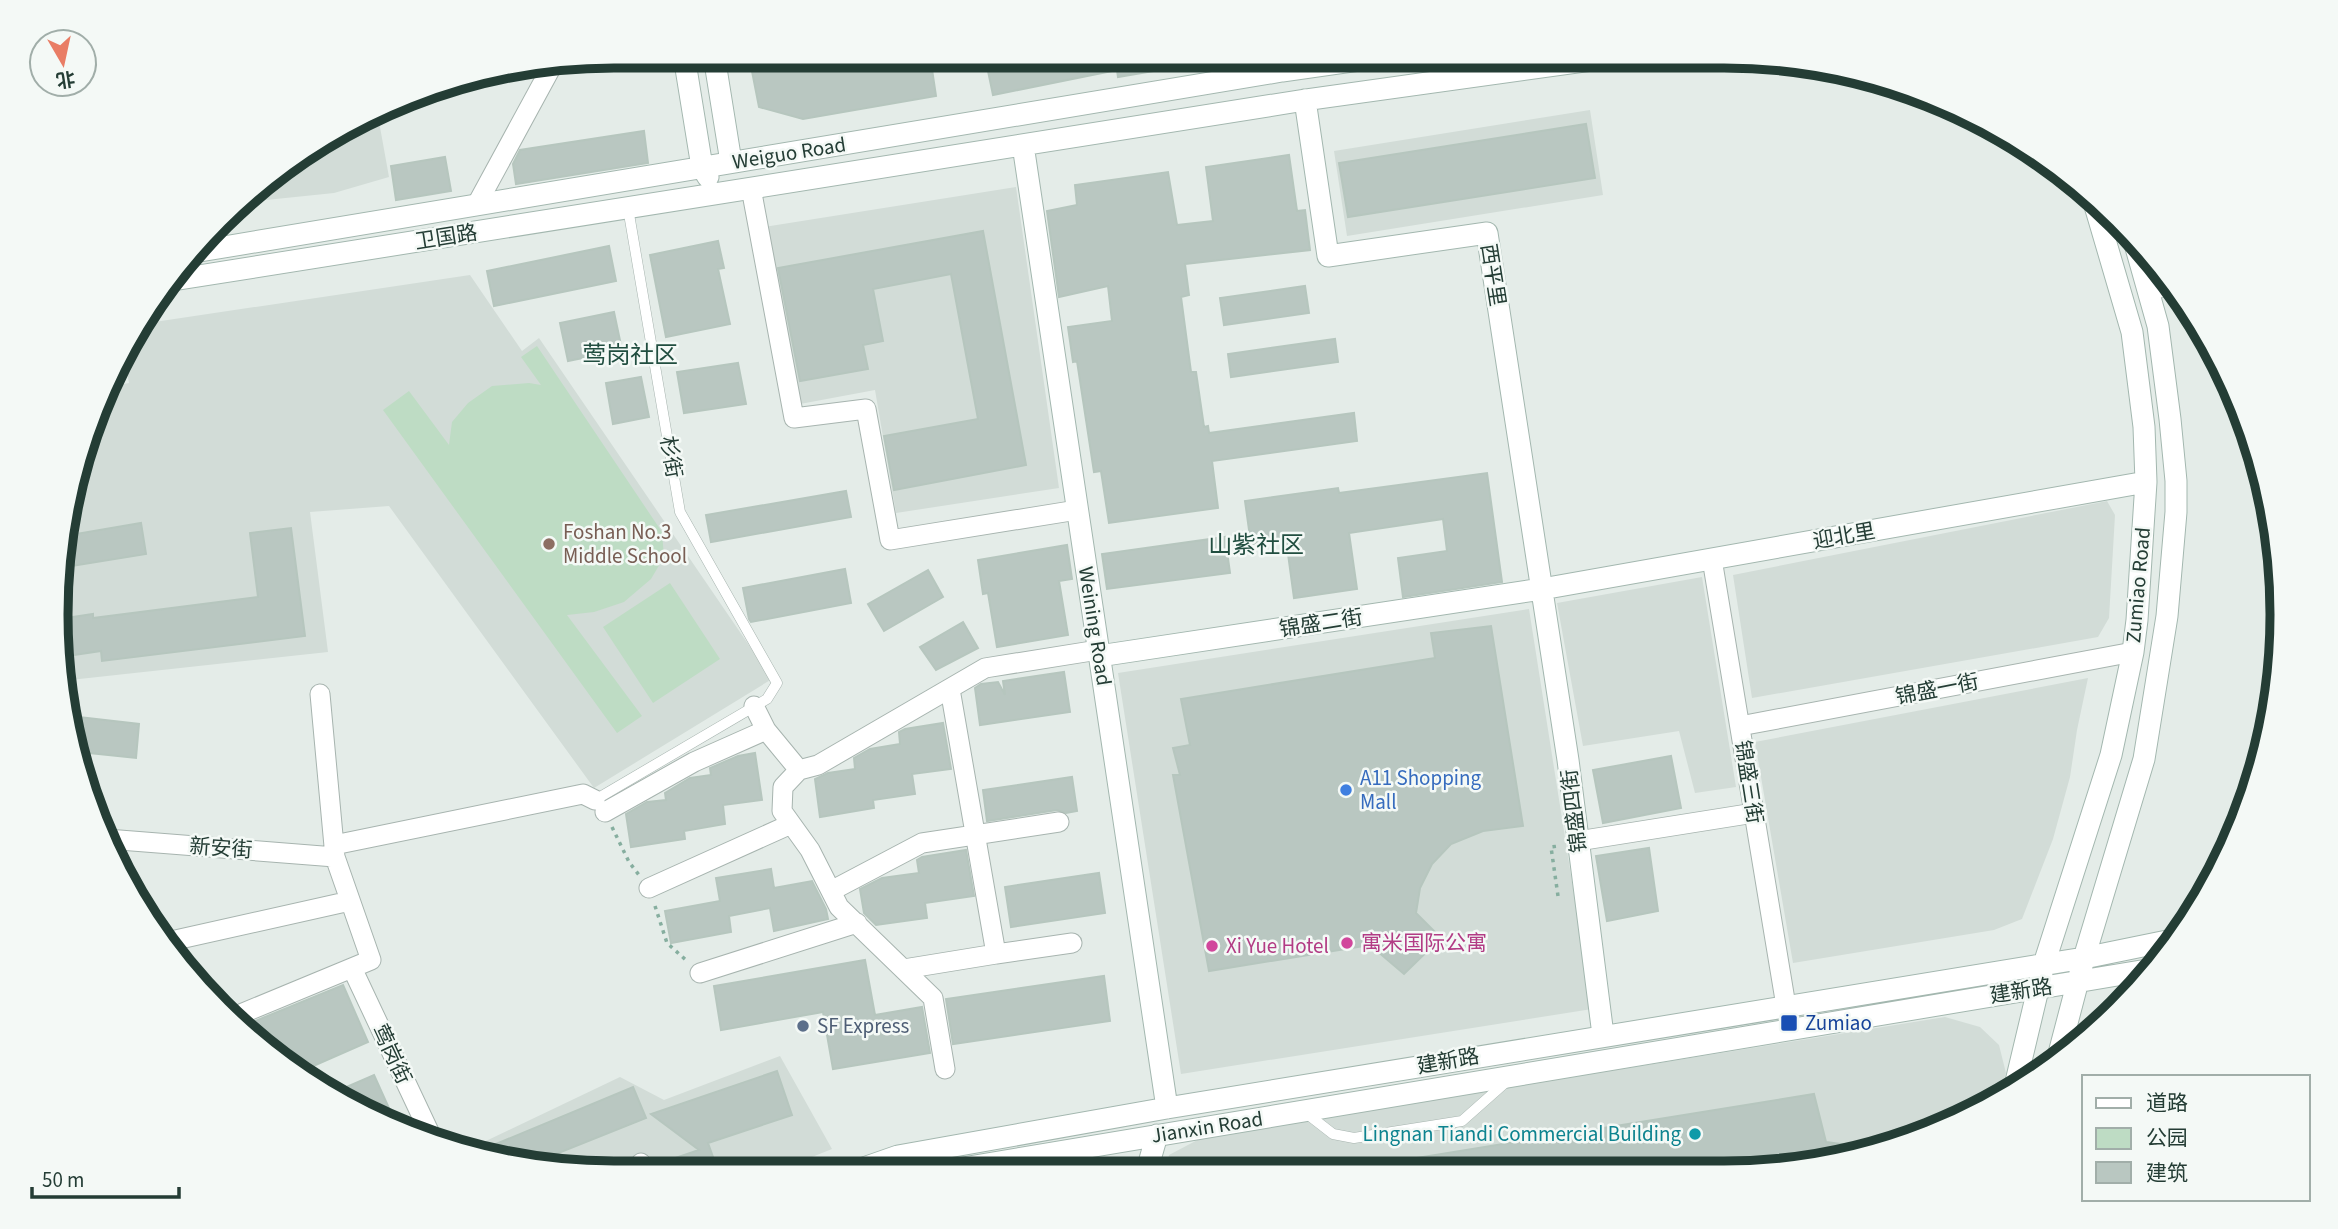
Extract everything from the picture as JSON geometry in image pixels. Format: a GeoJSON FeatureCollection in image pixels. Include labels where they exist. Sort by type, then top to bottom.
{"type":"FeatureCollection","features":[{"type":"Feature","properties":{"kind":"main road"},"geometry":{"type":"LineString","coordinates":[[686,68],[702,167],[719,193]]}},
{"type":"Feature","properties":{"kind":"main road"},"geometry":{"type":"LineString","coordinates":[[716,68],[731,162],[719,193]]}},
{"type":"Feature","properties":{"kind":"main road","name":"Weiguo Road"},"geometry":{"type":"LineString","coordinates":[[208,250],[995,120],[1261,68]]}},
{"type":"Feature","properties":{"kind":"main road","name":"卫国路"},"geometry":{"type":"LineString","coordinates":[[184,278],[1305,100],[1534,68]]}},
{"type":"Feature","properties":{"kind":"main road","name":"西平里"},"geometry":{"type":"LineString","coordinates":[[1305,100],[1328,256],[1487,233],[1542,589]]}},
{"type":"Feature","properties":{"kind":"main road","name":"Weining Road"},"geometry":{"type":"LineString","coordinates":[[1023,145],[1167,1108]]}},
{"type":"Feature","properties":{"kind":"main road","name":"Zumiao Road"},"geometry":{"type":"LineString","coordinates":[[2038,988],[2111,755],[2133,652],[2137,620],[2146,482],[2144,428],[2132,332],[2098,217]]}},
{"type":"Feature","properties":{"kind":"main road","name":"Zumiao Road"},"geometry":{"type":"LineString","coordinates":[[2077,983],[2144,759],[2167,616],[2176,481],[2161,353],[2150,294],[2140,262]]}},
{"type":"Feature","properties":{"kind":"main road","name":"迎北里"},"geometry":{"type":"LineString","coordinates":[[1542,589],[2146,482]]}},
{"type":"Feature","properties":{"kind":"main road","name":"锦盛二街"},"geometry":{"type":"LineString","coordinates":[[1099,653],[1542,589]]}},
{"type":"Feature","properties":{"kind":"main road","name":"锦盛四街"},"geometry":{"type":"LineString","coordinates":[[1542,589],[1568,760],[1603,1035]]}},
{"type":"Feature","properties":{"kind":"main road","name":"建新路"},"geometry":{"type":"LineString","coordinates":[[884,1161],[898,1156],[1167,1108],[2084,958],[2160,942]]}},
{"type":"Feature","properties":{"kind":"main road","name":"建新路"},"geometry":{"type":"LineString","coordinates":[[1303,1111],[2136,972]]}},
{"type":"Feature","properties":{"kind":"main road"},"geometry":{"type":"LineString","coordinates":[[2061,1043],[2077,983]]}},
{"type":"Feature","properties":{"kind":"main road"},"geometry":{"type":"LineString","coordinates":[[2018,1075],[2038,988]]}},
{"type":"Feature","properties":{"kind":"main road","name":"Jianxin Road"},"geometry":{"type":"LineString","coordinates":[[1004,1161],[1303,1111]]}},
{"type":"Feature","properties":{"kind":"main road"},"geometry":{"type":"LineString","coordinates":[[1150,1161],[1157,1135]]}},
{"type":"Feature","properties":{"kind":"street"},"geometry":{"type":"LineString","coordinates":[[477,204],[549,72]]}},
{"type":"Feature","properties":{"kind":"street"},"geometry":{"type":"LineString","coordinates":[[751,188],[794,418],[866,408],[890,540],[1077,510]]}},
{"type":"Feature","properties":{"kind":"street","name":"锦盛三街"},"geometry":{"type":"LineString","coordinates":[[1712,559],[1786,1006]]}},
{"type":"Feature","properties":{"kind":"street","name":"锦盛一街"},"geometry":{"type":"LineString","coordinates":[[1740,726],[2133,652]]}},
{"type":"Feature","properties":{"kind":"street"},"geometry":{"type":"LineString","coordinates":[[945,1069],[933,998],[839,907],[810,850],[782,811],[783,787],[799,770],[818,765],[985,668],[1099,653]]}},
{"type":"Feature","properties":{"kind":"street"},"geometry":{"type":"LineString","coordinates":[[950,689],[996,954]]}},
{"type":"Feature","properties":{"kind":"street"},"geometry":{"type":"LineString","coordinates":[[241,1013],[371,960],[334,851],[320,694]]}},
{"type":"Feature","properties":{"kind":"street"},"geometry":{"type":"LineString","coordinates":[[754,706],[766,730],[799,770]]}},
{"type":"Feature","properties":{"kind":"street"},"geometry":{"type":"LineString","coordinates":[[600,806],[766,730]]}},
{"type":"Feature","properties":{"kind":"street","name":"新安街"},"geometry":{"type":"LineString","coordinates":[[117,840],[334,851],[583,794],[600,806]]}},
{"type":"Feature","properties":{"kind":"street"},"geometry":{"type":"LineString","coordinates":[[1578,841],[1754,813]]}},
{"type":"Feature","properties":{"kind":"street"},"geometry":{"type":"LineString","coordinates":[[831,891],[922,843],[1059,822]]}},
{"type":"Feature","properties":{"kind":"street"},"geometry":{"type":"LineString","coordinates":[[649,888],[791,824]]}},
{"type":"Feature","properties":{"kind":"street"},"geometry":{"type":"LineString","coordinates":[[176,940],[351,901]]}},
{"type":"Feature","properties":{"kind":"street"},"geometry":{"type":"LineString","coordinates":[[700,973],[857,923]]}},
{"type":"Feature","properties":{"kind":"street"},"geometry":{"type":"LineString","coordinates":[[904,969],[1072,943]]}},
{"type":"Feature","properties":{"kind":"street","name":"莺岗街"},"geometry":{"type":"LineString","coordinates":[[352,968],[426,1127]]}},
{"type":"Feature","properties":{"kind":"lane","name":"杉街"},"geometry":{"type":"LineString","coordinates":[[628,208],[680,512],[777,683],[767,699],[754,706]]}},
{"type":"Feature","properties":{"kind":"lane"},"geometry":{"type":"LineString","coordinates":[[2150,294],[2164,292]]}},
{"type":"Feature","properties":{"kind":"lane"},"geometry":{"type":"LineString","coordinates":[[600,806],[754,706]]}},
{"type":"Feature","properties":{"kind":"lane"},"geometry":{"type":"LineString","coordinates":[[1303,1111],[1333,1134],[1354,1138],[1462,1121],[1511,1077]]}},
{"type":"Feature","properties":{"kind":"path"},"geometry":{"type":"LineString","coordinates":[[1558,896],[1551,848],[1578,841]]}},
{"type":"Feature","properties":{"kind":"shaded area"},"geometry":{"type":"Polygon","coordinates":[[[1590,110],[1603,195],[1347,236],[1334,151],[1590,110]]]}},
{"type":"Feature","properties":{"kind":"shaded area"},"geometry":{"type":"Polygon","coordinates":[[[379,122],[389,177],[334,193],[258,201],[311,160],[379,122]]]}},
{"type":"Feature","properties":{"kind":"shaded area"},"geometry":{"type":"Polygon","coordinates":[[[1016,187],[1059,488],[896,513],[875,390],[800,404],[764,227],[1016,187]]]}},
{"type":"Feature","properties":{"kind":"shaded area","name":"Foshan No.3 Middle School"},"geometry":{"type":"Polygon","coordinates":[[[470,275],[522,351],[539,338],[772,679],[594,788],[389,506],[310,512],[328,652],[72,680],[69,650],[69,579],[79,508],[97,439],[110,405],[119,385],[129,383],[127,370],[153,322],[470,275]]]}},
{"type":"Feature","properties":{"kind":"shaded area"},"geometry":{"type":"Polygon","coordinates":[[[2107,501],[2115,515],[2109,618],[2098,637],[1752,698],[1733,575],[2107,501]]]}},
{"type":"Feature","properties":{"kind":"shaded area"},"geometry":{"type":"Polygon","coordinates":[[[1702,577],[1736,787],[1695,793],[1679,731],[1583,746],[1557,603],[1702,577]]]}},
{"type":"Feature","properties":{"kind":"shaded area"},"geometry":{"type":"Polygon","coordinates":[[[1529,609],[1592,1009],[1181,1074],[1118,673],[1529,609]]]}},
{"type":"Feature","properties":{"kind":"shaded area"},"geometry":{"type":"Polygon","coordinates":[[[2088,678],[2070,777],[2053,839],[2022,919],[1994,930],[1793,963],[1755,742],[2088,678]]]}},
{"type":"Feature","properties":{"kind":"shaded area"},"geometry":{"type":"Polygon","coordinates":[[[1945,1017],[1980,1027],[1999,1045],[2006,1073],[2002,1085],[1997,1088],[1899,1132],[1830,1150],[1759,1160],[1168,1161],[1169,1155],[1205,1136],[1945,1017]]]}},
{"type":"Feature","properties":{"kind":"shaded area"},"geometry":{"type":"Polygon","coordinates":[[[780,1056],[832,1149],[802,1161],[614,1161],[543,1156],[480,1144],[620,1077],[664,1100],[780,1056]]]}},
{"type":"Feature","properties":{"kind":"green space"},"geometry":{"type":"Polygon","coordinates":[[[537,346],[662,532],[664,557],[651,579],[624,602],[594,612],[567,615],[642,716],[617,733],[383,410],[409,391],[449,445],[452,422],[468,403],[492,386],[529,383],[541,385],[521,357],[537,346]]]}},
{"type":"Feature","properties":{"kind":"green space"},"geometry":{"type":"Polygon","coordinates":[[[670,583],[720,659],[653,703],[603,627],[670,583]]]}},
{"type":"Feature","properties":{"kind":"building"},"geometry":{"type":"Polygon","coordinates":[[[751,68],[932,68],[936,96],[803,119],[759,107],[751,68]]]}},
{"type":"Feature","properties":{"kind":"building"},"geometry":{"type":"Polygon","coordinates":[[[1002,68],[1171,68],[1118,77],[1117,70],[993,95],[988,71],[1002,68]]]}},
{"type":"Feature","properties":{"kind":"building"},"geometry":{"type":"Polygon","coordinates":[[[1586,124],[1595,178],[1348,217],[1339,163],[1586,124]]]}},
{"type":"Feature","properties":{"kind":"building"},"geometry":{"type":"Polygon","coordinates":[[[644,131],[648,163],[516,184],[513,164],[520,150],[644,131]]]}},
{"type":"Feature","properties":{"kind":"building"},"geometry":{"type":"Polygon","coordinates":[[[1289,155],[1297,211],[1305,210],[1310,250],[1185,264],[1189,295],[1181,297],[1191,372],[1196,372],[1204,427],[1208,426],[1209,433],[1354,413],[1357,441],[1212,461],[1218,508],[1109,523],[1101,471],[1094,472],[1077,361],[1073,362],[1068,327],[1112,321],[1108,286],[1059,297],[1047,211],[1077,205],[1075,185],[1168,172],[1177,225],[1213,221],[1206,167],[1289,155]]]}},
{"type":"Feature","properties":{"kind":"building"},"geometry":{"type":"Polygon","coordinates":[[[445,157],[451,191],[396,200],[391,166],[445,157]]]}},
{"type":"Feature","properties":{"kind":"building"},"geometry":{"type":"Polygon","coordinates":[[[983,231],[1026,465],[894,490],[884,436],[978,419],[951,274],[873,289],[883,341],[863,345],[868,369],[800,381],[778,268],[983,231]]]}},
{"type":"Feature","properties":{"kind":"building"},"geometry":{"type":"Polygon","coordinates":[[[718,241],[724,268],[718,269],[730,324],[666,337],[650,255],[718,241]]]}},
{"type":"Feature","properties":{"kind":"building"},"geometry":{"type":"Polygon","coordinates":[[[609,246],[616,281],[494,306],[487,271],[609,246]]]}},
{"type":"Feature","properties":{"kind":"building"},"geometry":{"type":"Polygon","coordinates":[[[1305,286],[1309,313],[1224,325],[1220,298],[1305,286]]]}},
{"type":"Feature","properties":{"kind":"building"},"geometry":{"type":"Polygon","coordinates":[[[614,312],[622,350],[568,361],[560,323],[614,312]]]}},
{"type":"Feature","properties":{"kind":"building"},"geometry":{"type":"Polygon","coordinates":[[[1335,339],[1338,362],[1231,377],[1228,354],[1335,339]]]}},
{"type":"Feature","properties":{"kind":"building"},"geometry":{"type":"Polygon","coordinates":[[[738,363],[746,404],[684,413],[677,372],[738,363]]]}},
{"type":"Feature","properties":{"kind":"building"},"geometry":{"type":"Polygon","coordinates":[[[641,377],[649,417],[613,424],[606,383],[641,377]]]}},
{"type":"Feature","properties":{"kind":"building"},"geometry":{"type":"Polygon","coordinates":[[[1487,473],[1502,582],[1403,597],[1398,558],[1447,551],[1443,519],[1349,533],[1357,589],[1294,598],[1286,539],[1251,544],[1245,501],[1338,488],[1339,493],[1487,473]]]}},
{"type":"Feature","properties":{"kind":"building"},"geometry":{"type":"Polygon","coordinates":[[[846,491],[851,517],[711,542],[706,515],[846,491]]]}},
{"type":"Feature","properties":{"kind":"building"},"geometry":{"type":"Polygon","coordinates":[[[141,523],[146,554],[70,566],[75,534],[141,523]]]}},
{"type":"Feature","properties":{"kind":"building"},"geometry":{"type":"Polygon","coordinates":[[[291,528],[305,636],[102,661],[101,651],[70,656],[68,618],[93,614],[93,618],[258,597],[250,533],[291,528]]]}},
{"type":"Feature","properties":{"kind":"building"},"geometry":{"type":"Polygon","coordinates":[[[1225,537],[1230,573],[1107,589],[1102,554],[1225,537]]]}},
{"type":"Feature","properties":{"kind":"building"},"geometry":{"type":"Polygon","coordinates":[[[1067,545],[1072,579],[1059,581],[1068,635],[997,647],[988,593],[983,594],[978,560],[1067,545]]]}},
{"type":"Feature","properties":{"kind":"building"},"geometry":{"type":"Polygon","coordinates":[[[845,569],[851,603],[751,622],[749,619],[743,588],[845,569]]]}},
{"type":"Feature","properties":{"kind":"building"},"geometry":{"type":"Polygon","coordinates":[[[928,570],[943,597],[884,631],[868,604],[928,570]]]}},
{"type":"Feature","properties":{"kind":"building"},"geometry":{"type":"Polygon","coordinates":[[[963,622],[978,648],[936,670],[920,647],[963,622]]]}},
{"type":"Feature","properties":{"kind":"building","name":"A11 Shopping Mall"},"geometry":{"type":"Polygon","coordinates":[[[1491,626],[1523,826],[1483,831],[1451,844],[1432,864],[1420,888],[1416,913],[1441,938],[1404,974],[1370,945],[1209,971],[1173,775],[1180,775],[1173,748],[1190,745],[1181,699],[1435,658],[1431,633],[1491,626]]]}},
{"type":"Feature","properties":{"kind":"building"},"geometry":{"type":"Polygon","coordinates":[[[1064,672],[1070,712],[980,725],[975,688],[981,684],[998,682],[1005,695],[1003,681],[1064,672]]]}},
{"type":"Feature","properties":{"kind":"building"},"geometry":{"type":"Polygon","coordinates":[[[78,717],[139,724],[136,758],[86,753],[78,717]]]}},
{"type":"Feature","properties":{"kind":"building"},"geometry":{"type":"Polygon","coordinates":[[[943,723],[951,769],[912,774],[915,794],[873,800],[874,808],[820,817],[815,779],[828,773],[855,769],[854,758],[870,749],[900,744],[899,732],[905,729],[943,723]]]}},
{"type":"Feature","properties":{"kind":"building"},"geometry":{"type":"Polygon","coordinates":[[[755,753],[762,800],[723,805],[725,824],[684,831],[685,839],[631,847],[626,814],[647,802],[666,800],[665,793],[690,778],[711,775],[710,768],[738,756],[755,753]]]}},
{"type":"Feature","properties":{"kind":"building"},"geometry":{"type":"Polygon","coordinates":[[[1671,756],[1681,808],[1603,823],[1593,770],[1671,756]]]}},
{"type":"Feature","properties":{"kind":"building"},"geometry":{"type":"Polygon","coordinates":[[[1072,777],[1077,811],[1066,813],[1057,810],[987,821],[983,790],[1072,777]]]}},
{"type":"Feature","properties":{"kind":"building"},"geometry":{"type":"Polygon","coordinates":[[[1649,848],[1658,911],[1607,921],[1596,856],[1649,848]]]}},
{"type":"Feature","properties":{"kind":"building"},"geometry":{"type":"Polygon","coordinates":[[[966,850],[974,896],[925,903],[927,918],[876,925],[864,913],[860,889],[882,878],[919,873],[917,860],[922,857],[966,850]]]}},
{"type":"Feature","properties":{"kind":"building"},"geometry":{"type":"Polygon","coordinates":[[[771,869],[774,888],[812,881],[828,919],[774,931],[770,908],[729,916],[731,932],[671,943],[665,911],[720,901],[716,878],[771,869]]]}},
{"type":"Feature","properties":{"kind":"building"},"geometry":{"type":"Polygon","coordinates":[[[1099,873],[1105,913],[1011,927],[1005,887],[1099,873]]]}},
{"type":"Feature","properties":{"kind":"building"},"geometry":{"type":"Polygon","coordinates":[[[865,960],[875,1015],[922,1007],[930,1053],[833,1069],[823,1012],[721,1030],[714,986],[865,960]]]}},
{"type":"Feature","properties":{"kind":"building"},"geometry":{"type":"Polygon","coordinates":[[[1104,976],[1110,1021],[953,1044],[946,999],[1104,976]]]}},
{"type":"Feature","properties":{"kind":"building"},"geometry":{"type":"Polygon","coordinates":[[[343,985],[368,1042],[309,1068],[251,1023],[343,985]]]}},
{"type":"Feature","properties":{"kind":"building"},"geometry":{"type":"Polygon","coordinates":[[[777,1071],[792,1115],[708,1143],[714,1161],[667,1161],[699,1150],[651,1114],[777,1071]]]}},
{"type":"Feature","properties":{"kind":"building"},"geometry":{"type":"Polygon","coordinates":[[[374,1075],[391,1112],[373,1104],[342,1089],[374,1075]]]}},
{"type":"Feature","properties":{"kind":"building"},"geometry":{"type":"Polygon","coordinates":[[[633,1087],[646,1118],[549,1157],[491,1146],[633,1087]]]}},
{"type":"Feature","properties":{"kind":"building","name":"Lingnan Tiandi Commercial Building"},"geometry":{"type":"Polygon","coordinates":[[[1814,1094],[1826,1142],[1851,1145],[1759,1160],[1404,1160],[1814,1094]]]}},
{"type":"Feature","properties":{"kind":"place","name":"Foshan No.3 Middle School"},"geometry":{"type":"Point","coordinates":[549,544]}},
{"type":"Feature","properties":{"kind":"place","name":"A11 Shopping Mall"},"geometry":{"type":"Point","coordinates":[1346,790]}},
{"type":"Feature","properties":{"kind":"place","name":"寓米国际公寓"},"geometry":{"type":"Point","coordinates":[1347,943]}},
{"type":"Feature","properties":{"kind":"place","name":"Xi Yue Hotel"},"geometry":{"type":"Point","coordinates":[1212,946]}},
{"type":"Feature","properties":{"kind":"place","name":"Zumiao"},"geometry":{"type":"Point","coordinates":[1789,1023]}},
{"type":"Feature","properties":{"kind":"place","name":"SF Express"},"geometry":{"type":"Point","coordinates":[803,1026]}},
{"type":"Feature","properties":{"kind":"place","name":"Lingnan Tiandi Commercial Building"},"geometry":{"type":"Point","coordinates":[1695,1134]}},
{"type":"Feature","properties":{"kind":"district","name":"莺岗社区"},"geometry":{"type":"Point","coordinates":[630,355]}},
{"type":"Feature","properties":{"kind":"district","name":"山紫社区"},"geometry":{"type":"Point","coordinates":[1256,545]}}]}
